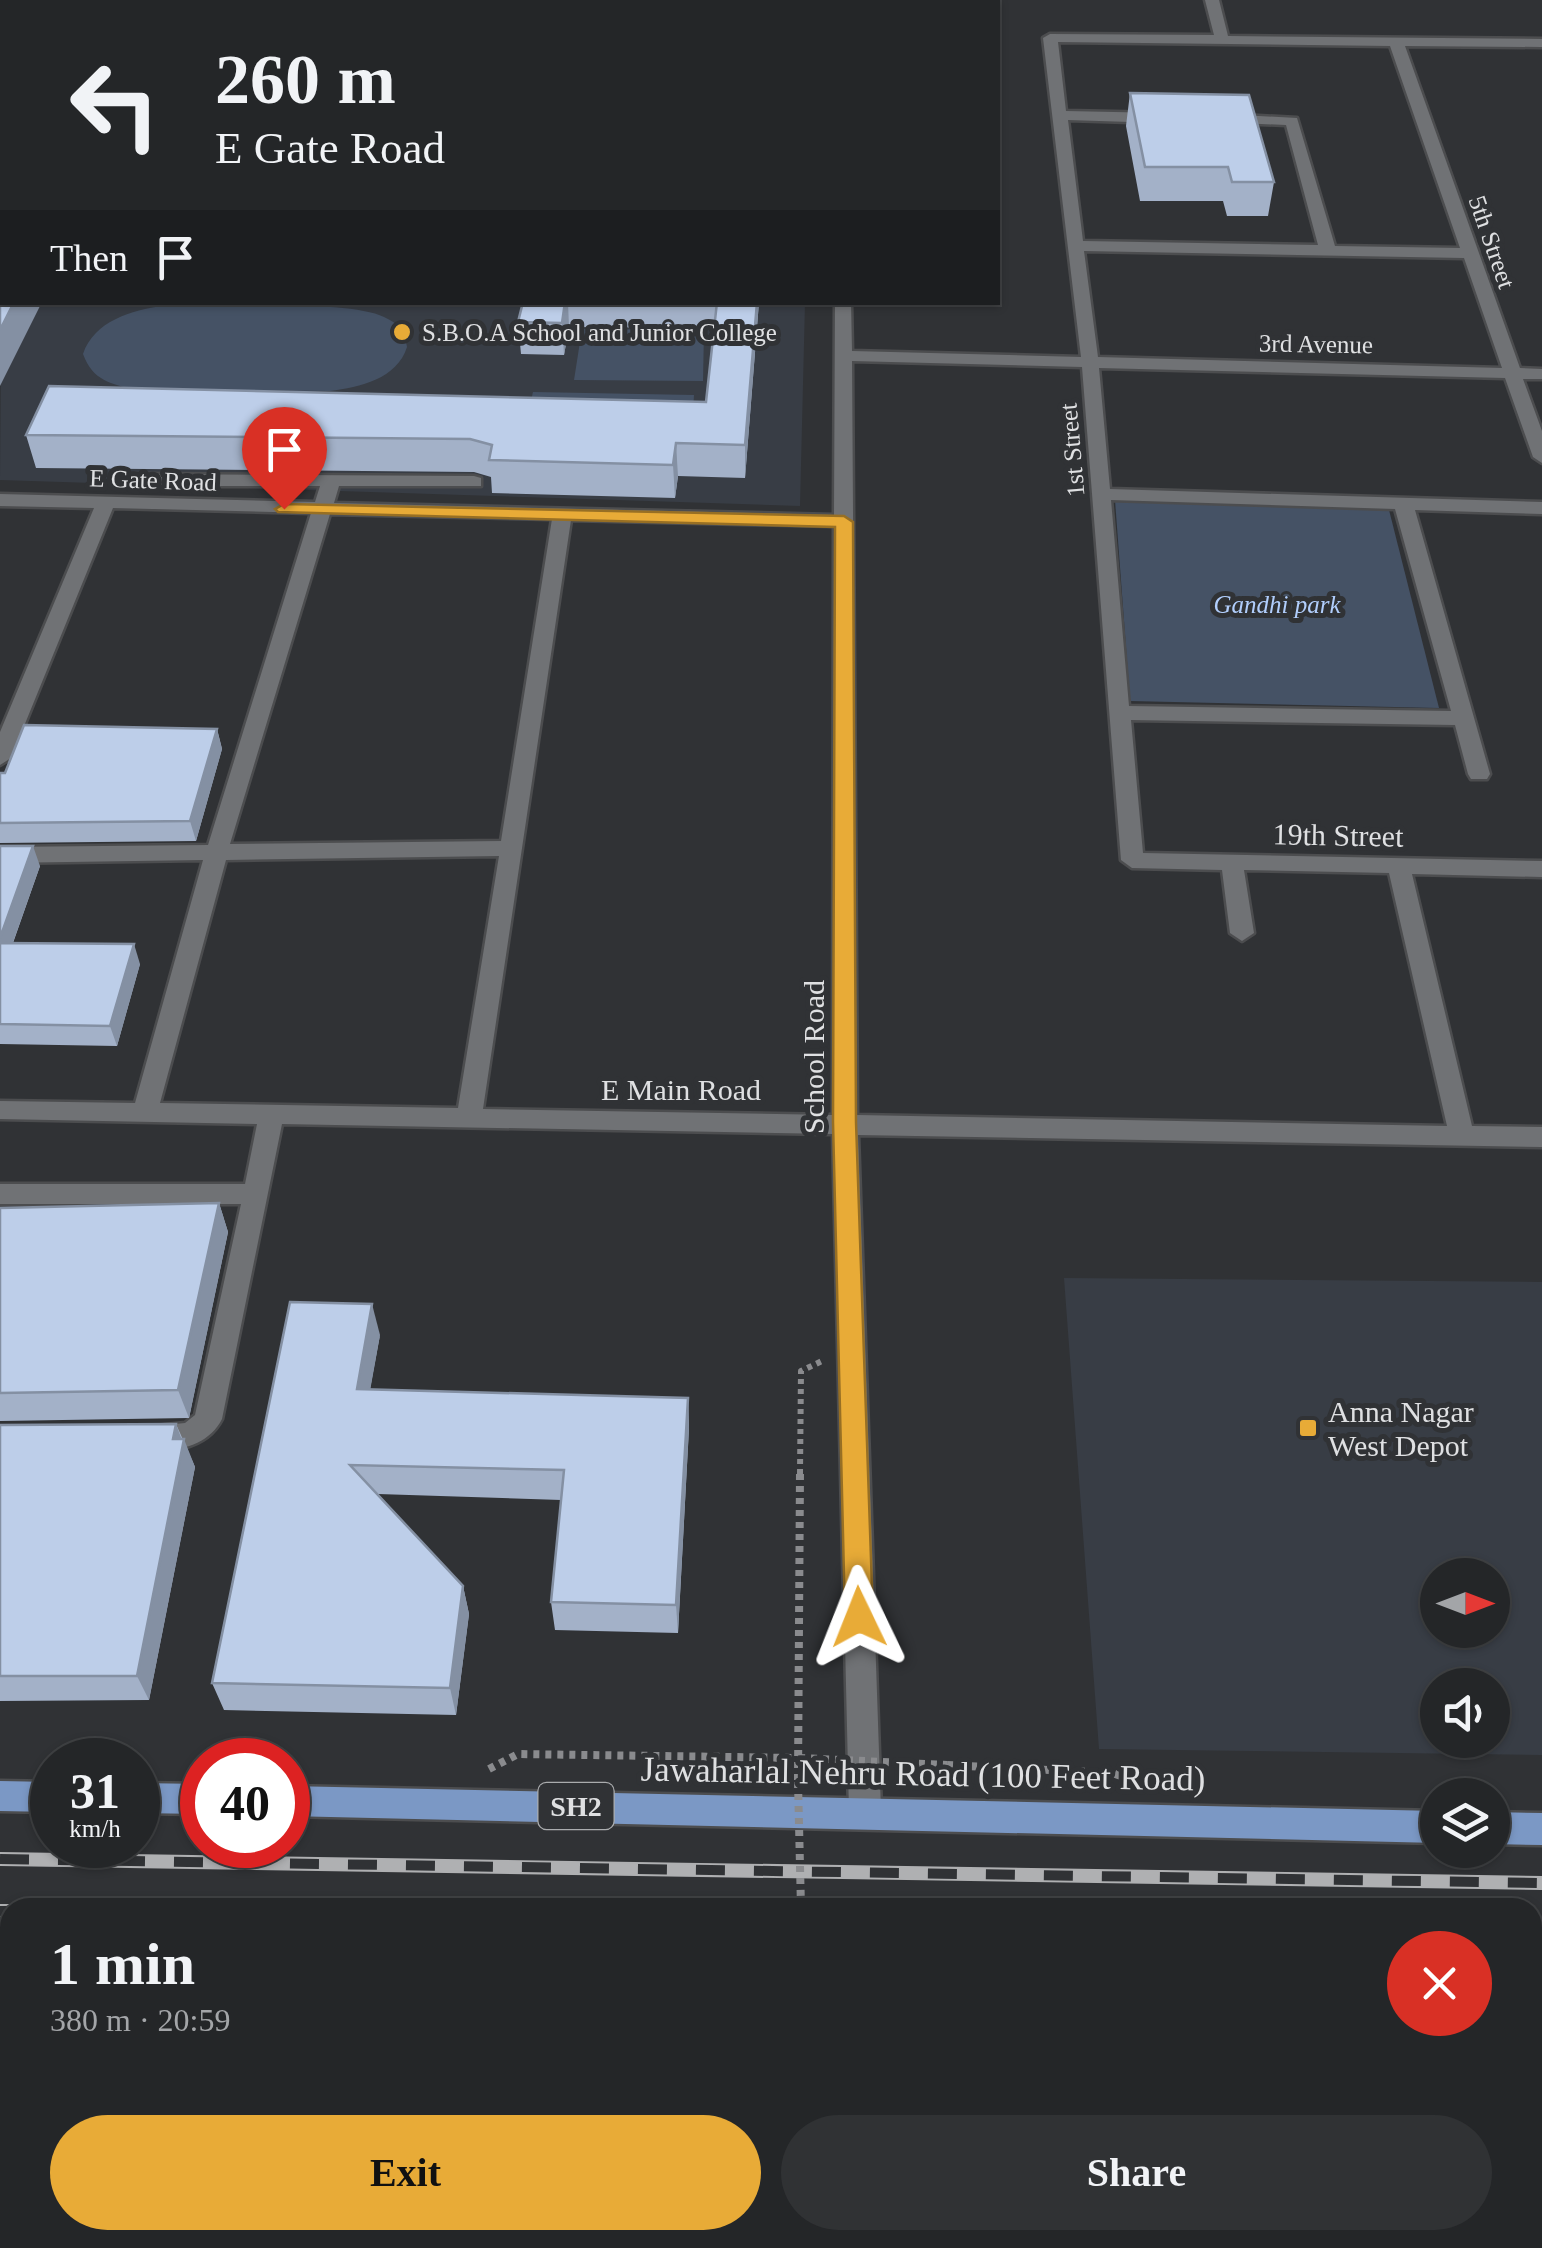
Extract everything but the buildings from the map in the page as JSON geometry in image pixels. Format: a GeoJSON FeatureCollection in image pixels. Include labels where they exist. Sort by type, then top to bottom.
{"type":"FeatureCollection","features":[{"type":"Feature","properties":{"kind":"main road"},"geometry":{"type":"LineString","coordinates":[[0,1796],[30,1797]]}},
{"type":"Feature","properties":{"kind":"main road","name":"Jawaharlal Nehru Road (100 Feet Road)"},"geometry":{"type":"LineString","coordinates":[[310,1801],[1420,1826]]}},
{"type":"Feature","properties":{"kind":"main road"},"geometry":{"type":"LineString","coordinates":[[1510,1829],[1542,1830]]}},
{"type":"Feature","properties":{"kind":"street"},"geometry":{"type":"LineString","coordinates":[[1212,0],[1222,40],[1542,43]]}},
{"type":"Feature","properties":{"kind":"street","name":"1st Street"},"geometry":{"type":"LineString","coordinates":[[1132,860],[1090,364],[1050,38],[1222,40]]}},
{"type":"Feature","properties":{"kind":"street","name":"5th Street"},"geometry":{"type":"LineString","coordinates":[[1396,42],[1542,457]]}},
{"type":"Feature","properties":{"kind":"street"},"geometry":{"type":"LineString","coordinates":[[1059,114],[1176,118]]}},
{"type":"Feature","properties":{"kind":"street"},"geometry":{"type":"LineString","coordinates":[[1195,118],[1292,121],[1328,251]]}},
{"type":"Feature","properties":{"kind":"street"},"geometry":{"type":"LineString","coordinates":[[1075,246],[1469,254]]}},
{"type":"Feature","properties":{"kind":"street","name":"School Road"},"geometry":{"type":"LineString","coordinates":[[844,305],[845,1122],[865,1811]]}},
{"type":"Feature","properties":{"kind":"street","name":"3rd Avenue"},"geometry":{"type":"LineString","coordinates":[[844,356],[1542,374]]}},
{"type":"Feature","properties":{"kind":"street"},"geometry":{"type":"LineString","coordinates":[[135,480],[474,482]]}},
{"type":"Feature","properties":{"kind":"street"},"geometry":{"type":"LineString","coordinates":[[145,1113],[216,855],[331,480]]}},
{"type":"Feature","properties":{"kind":"street"},"geometry":{"type":"LineString","coordinates":[[1100,494],[1542,508]]}},
{"type":"Feature","properties":{"kind":"street","name":"E Gate Road"},"geometry":{"type":"LineString","coordinates":[[0,500],[844,522]]}},
{"type":"Feature","properties":{"kind":"street"},"geometry":{"type":"LineString","coordinates":[[1403,502],[1479,774]]}},
{"type":"Feature","properties":{"kind":"street"},"geometry":{"type":"LineString","coordinates":[[0,758],[105,504]]}},
{"type":"Feature","properties":{"kind":"street"},"geometry":{"type":"LineString","coordinates":[[469,1120],[562,516]]}},
{"type":"Feature","properties":{"kind":"street"},"geometry":{"type":"LineString","coordinates":[[1119,713],[1462,718]]}},
{"type":"Feature","properties":{"kind":"street"},"geometry":{"type":"LineString","coordinates":[[0,855],[511,848]]}},
{"type":"Feature","properties":{"kind":"street","name":"19th Street"},"geometry":{"type":"LineString","coordinates":[[1132,860],[1542,869]]}},
{"type":"Feature","properties":{"kind":"street"},"geometry":{"type":"LineString","coordinates":[[1232,862],[1242,934]]}},
{"type":"Feature","properties":{"kind":"street"},"geometry":{"type":"LineString","coordinates":[[1399,866],[1462,1136]]}},
{"type":"Feature","properties":{"kind":"street","name":"E Main Road"},"geometry":{"type":"LineString","coordinates":[[0,1110],[1542,1137]]}},
{"type":"Feature","properties":{"kind":"street"},"geometry":{"type":"LineString","coordinates":[[116,1437],[191,1436],[202,1430],[208,1418],[271,1116]]}},
{"type":"Feature","properties":{"kind":"street"},"geometry":{"type":"LineString","coordinates":[[1,1197],[256,1194]]}},
{"type":"Feature","properties":{"kind":"path"},"geometry":{"type":"LineString","coordinates":[[800,1898],[801,1371],[851,1346]]}},
{"type":"Feature","properties":{"kind":"path"},"geometry":{"type":"LineString","coordinates":[[486,1770],[518,1754],[799,1758],[947,1765]]}},
{"type":"Feature","properties":{"kind":"shaded area","name":"S.B.O.A School and Junior College"},"geometry":{"type":"Polygon","coordinates":[[[1,305],[805,305],[800,506],[0,480],[1,305]]]}},
{"type":"Feature","properties":{"kind":"shaded area","name":"Anna Nagar West Depot"},"geometry":{"type":"Polygon","coordinates":[[[1064,1278],[1542,1282],[1542,1755],[1510,1755],[1510,1668],[1420,1668],[1420,1753],[1099,1749],[1064,1278]]]}},
{"type":"Feature","properties":{"kind":"green space"},"geometry":{"type":"Polygon","coordinates":[[[278,305],[366,311],[397,325],[407,347],[395,367],[376,380],[330,391],[135,390],[103,379],[92,370],[83,354],[96,333],[127,314],[163,306],[278,305]]]}},
{"type":"Feature","properties":{"kind":"green space"},"geometry":{"type":"Polygon","coordinates":[[[582,329],[704,330],[703,381],[574,380],[582,329]]]}},
{"type":"Feature","properties":{"kind":"green space"},"geometry":{"type":"Polygon","coordinates":[[[533,392],[694,395],[692,428],[525,426],[533,392]]]}},
{"type":"Feature","properties":{"kind":"green space","name":"Gandhi park"},"geometry":{"type":"Polygon","coordinates":[[[1115,500],[1388,506],[1439,708],[1130,701],[1115,500]]]}},
{"type":"Feature","properties":{"kind":"railway"},"geometry":{"type":"LineString","coordinates":[[0,1859],[1542,1883]]}},
{"type":"Feature","properties":{"kind":"place","name":"S.B.O.A School and Junior College"},"geometry":{"type":"Point","coordinates":[402,332]}},
{"type":"Feature","properties":{"kind":"place","name":"Anna Nagar West Depot"},"geometry":{"type":"Point","coordinates":[1308,1428]}},
{"type":"Feature","properties":{"kind":"route"},"geometry":{"type":"LineString","coordinates":[[284,509],[844,522],[845,1122],[859,1617]]}}]}
